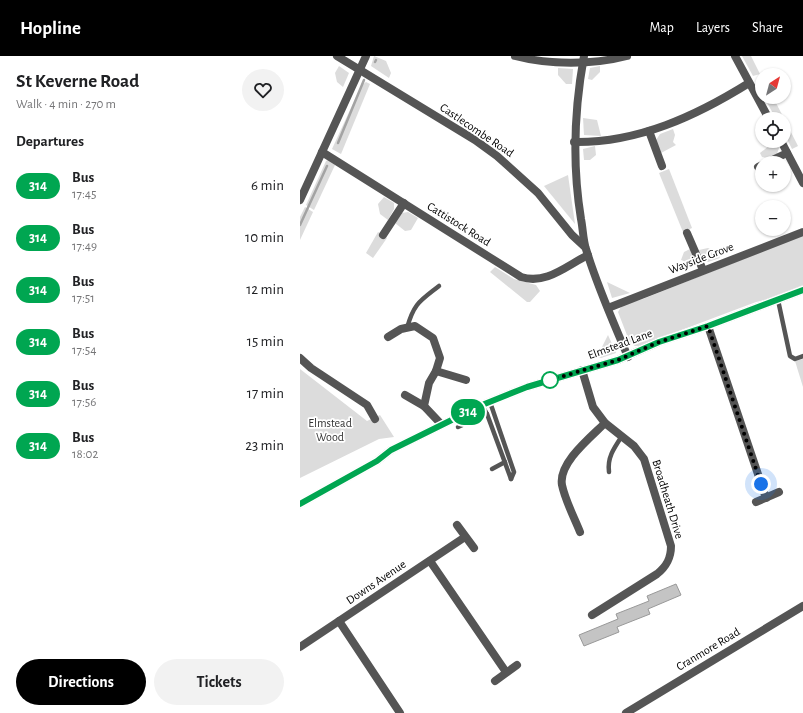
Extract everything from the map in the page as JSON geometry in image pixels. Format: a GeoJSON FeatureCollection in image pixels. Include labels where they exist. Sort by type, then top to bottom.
{"type":"FeatureCollection","features":[{"type":"Feature","properties":{"kind":"street","name":"Castlecombe Road"},"geometry":{"type":"LineString","coordinates":[[337,56],[468,136],[497,156],[538,193],[587,251]]}},
{"type":"Feature","properties":{"kind":"street"},"geometry":{"type":"LineString","coordinates":[[300,200],[366,56]]}},
{"type":"Feature","properties":{"kind":"street"},"geometry":{"type":"LineString","coordinates":[[515,56],[540,61],[583,59],[612,60],[627,56]]}},
{"type":"Feature","properties":{"kind":"street"},"geometry":{"type":"LineString","coordinates":[[735,56],[765,112]]}},
{"type":"Feature","properties":{"kind":"street"},"geometry":{"type":"LineString","coordinates":[[583,59],[574,142],[577,194],[587,251],[628,356]]}},
{"type":"Feature","properties":{"kind":"street"},"geometry":{"type":"LineString","coordinates":[[574,142],[597,141],[649,131],[669,125],[698,113],[749,83]]}},
{"type":"Feature","properties":{"kind":"street"},"geometry":{"type":"LineString","coordinates":[[649,131],[662,166]]}},
{"type":"Feature","properties":{"kind":"street"},"geometry":{"type":"LineString","coordinates":[[784,148],[803,183]]}},
{"type":"Feature","properties":{"kind":"street","name":"Cattistock Road"},"geometry":{"type":"LineString","coordinates":[[322,152],[514,273],[525,278],[533,280],[547,278],[587,251]]}},
{"type":"Feature","properties":{"kind":"street"},"geometry":{"type":"LineString","coordinates":[[781,156],[787,153]]}},
{"type":"Feature","properties":{"kind":"street"},"geometry":{"type":"LineString","coordinates":[[383,235],[404,203]]}},
{"type":"Feature","properties":{"kind":"street","name":"Wayside Grove"},"geometry":{"type":"LineString","coordinates":[[608,308],[803,232]]}},
{"type":"Feature","properties":{"kind":"street"},"geometry":{"type":"LineString","coordinates":[[687,233],[703,270]]}},
{"type":"Feature","properties":{"kind":"street","name":"Elmstead Lane"},"geometry":{"type":"LineString","coordinates":[[300,504],[377,461],[391,450],[441,424],[486,404],[527,387],[628,356],[659,342],[708,326],[803,290]]}},
{"type":"Feature","properties":{"kind":"street"},"geometry":{"type":"LineString","coordinates":[[388,337],[415,326],[432,338],[440,358],[436,371],[429,383],[424,406]]}},
{"type":"Feature","properties":{"kind":"street"},"geometry":{"type":"LineString","coordinates":[[708,326],[766,498]]}},
{"type":"Feature","properties":{"kind":"street"},"geometry":{"type":"LineString","coordinates":[[300,358],[311,368],[367,405],[375,419]]}},
{"type":"Feature","properties":{"kind":"street","name":"Broadheath Drive"},"geometry":{"type":"LineString","coordinates":[[582,370],[593,407],[605,422],[634,446],[644,459],[671,546],[671,555],[665,567],[657,574],[592,615]]}},
{"type":"Feature","properties":{"kind":"street"},"geometry":{"type":"LineString","coordinates":[[436,371],[466,380]]}},
{"type":"Feature","properties":{"kind":"street"},"geometry":{"type":"LineString","coordinates":[[405,395],[424,406],[441,424]]}},
{"type":"Feature","properties":{"kind":"street"},"geometry":{"type":"LineString","coordinates":[[580,532],[562,484],[565,467],[573,455],[605,422]]}},
{"type":"Feature","properties":{"kind":"street"},"geometry":{"type":"LineString","coordinates":[[756,502],[779,492]]}},
{"type":"Feature","properties":{"kind":"street"},"geometry":{"type":"LineString","coordinates":[[457,525],[474,548]]}},
{"type":"Feature","properties":{"kind":"street","name":"Downs Avenue"},"geometry":{"type":"LineString","coordinates":[[300,647],[465,537]]}},
{"type":"Feature","properties":{"kind":"street"},"geometry":{"type":"LineString","coordinates":[[430,561],[506,672]]}},
{"type":"Feature","properties":{"kind":"street","name":"Cranmore Road"},"geometry":{"type":"LineString","coordinates":[[626,713],[803,606]]}},
{"type":"Feature","properties":{"kind":"street"},"geometry":{"type":"LineString","coordinates":[[339,621],[400,713]]}},
{"type":"Feature","properties":{"kind":"street"},"geometry":{"type":"LineString","coordinates":[[495,681],[506,672],[517,666]]}},
{"type":"Feature","properties":{"kind":"lane"},"geometry":{"type":"LineString","coordinates":[[407,328],[412,312],[417,303],[440,286]]}},
{"type":"Feature","properties":{"kind":"lane"},"geometry":{"type":"LineString","coordinates":[[778,300],[790,356],[795,359],[803,356]]}},
{"type":"Feature","properties":{"kind":"lane"},"geometry":{"type":"LineString","coordinates":[[486,404],[514,472],[511,479],[487,414],[486,404]]}},
{"type":"Feature","properties":{"kind":"lane"},"geometry":{"type":"LineString","coordinates":[[458,427],[487,414]]}},
{"type":"Feature","properties":{"kind":"lane"},"geometry":{"type":"LineString","coordinates":[[610,472],[608,463],[614,448],[622,436]]}},
{"type":"Feature","properties":{"kind":"lane"},"geometry":{"type":"LineString","coordinates":[[492,468],[505,462]]}},
{"type":"Feature","properties":{"kind":"green space"},"geometry":{"type":"Polygon","coordinates":[[[374,56],[386,61],[391,73],[389,78],[371,66],[374,56]]]}},
{"type":"Feature","properties":{"kind":"green space"},"geometry":{"type":"Polygon","coordinates":[[[742,56],[751,56],[757,68],[755,68],[755,75],[753,76],[742,56]]]}},
{"type":"Feature","properties":{"kind":"green space"},"geometry":{"type":"Polygon","coordinates":[[[339,66],[349,73],[343,87],[337,82],[335,73],[339,66]]]}},
{"type":"Feature","properties":{"kind":"green space"},"geometry":{"type":"Polygon","coordinates":[[[600,66],[600,72],[592,80],[588,79],[590,68],[600,66]]]}},
{"type":"Feature","properties":{"kind":"green space"},"geometry":{"type":"Polygon","coordinates":[[[558,68],[573,69],[572,84],[566,84],[558,75],[558,68]]]}},
{"type":"Feature","properties":{"kind":"green space"},"geometry":{"type":"Polygon","coordinates":[[[366,82],[370,84],[341,154],[332,149],[361,86],[366,82]]]}},
{"type":"Feature","properties":{"kind":"green space"},"geometry":{"type":"Polygon","coordinates":[[[768,104],[777,104],[781,112],[772,112],[768,104]]]}},
{"type":"Feature","properties":{"kind":"green space"},"geometry":{"type":"Polygon","coordinates":[[[583,118],[597,120],[601,136],[584,135],[583,118]]]}},
{"type":"Feature","properties":{"kind":"green space"},"geometry":{"type":"Polygon","coordinates":[[[673,129],[675,135],[673,142],[676,145],[661,153],[656,140],[660,134],[673,129]]]}},
{"type":"Feature","properties":{"kind":"green space"},"geometry":{"type":"Polygon","coordinates":[[[791,132],[798,146],[792,149],[791,147],[791,132]]]}},
{"type":"Feature","properties":{"kind":"green space"},"geometry":{"type":"Polygon","coordinates":[[[595,146],[596,155],[590,160],[584,160],[583,149],[595,146]]]}},
{"type":"Feature","properties":{"kind":"green space"},"geometry":{"type":"Polygon","coordinates":[[[766,148],[779,148],[777,154],[772,156],[762,156],[760,153],[766,148]]]}},
{"type":"Feature","properties":{"kind":"green space"},"geometry":{"type":"Polygon","coordinates":[[[328,160],[335,165],[314,210],[306,205],[326,161],[328,160]]]}},
{"type":"Feature","properties":{"kind":"green space"},"geometry":{"type":"Polygon","coordinates":[[[669,169],[692,228],[683,232],[659,173],[669,169]]]}},
{"type":"Feature","properties":{"kind":"green space"},"geometry":{"type":"Polygon","coordinates":[[[568,175],[575,224],[544,186],[568,175]]]}},
{"type":"Feature","properties":{"kind":"green space"},"geometry":{"type":"Polygon","coordinates":[[[384,197],[394,203],[394,209],[388,220],[380,214],[378,204],[384,197]]]}},
{"type":"Feature","properties":{"kind":"green space"},"geometry":{"type":"Polygon","coordinates":[[[305,207],[313,212],[300,240],[300,217],[305,207]]]}},
{"type":"Feature","properties":{"kind":"green space"},"geometry":{"type":"Polygon","coordinates":[[[408,212],[418,218],[411,230],[405,231],[395,223],[402,213],[408,212]]]}},
{"type":"Feature","properties":{"kind":"green space"},"geometry":{"type":"Polygon","coordinates":[[[378,232],[387,238],[373,258],[366,253],[378,232]]]}},
{"type":"Feature","properties":{"kind":"green space"},"geometry":{"type":"Polygon","coordinates":[[[803,235],[803,287],[775,298],[756,302],[639,346],[635,346],[630,343],[618,312],[622,305],[643,299],[803,235]]]}},
{"type":"Feature","properties":{"kind":"green space"},"geometry":{"type":"Polygon","coordinates":[[[708,248],[717,252],[720,258],[708,262],[703,259],[699,250],[708,248]]]}},
{"type":"Feature","properties":{"kind":"green space"},"geometry":{"type":"Polygon","coordinates":[[[690,249],[695,262],[694,265],[681,260],[684,252],[690,249]]]}},
{"type":"Feature","properties":{"kind":"green space"},"geometry":{"type":"Polygon","coordinates":[[[495,267],[514,279],[536,285],[540,291],[530,302],[527,302],[490,272],[495,267]]]}},
{"type":"Feature","properties":{"kind":"green space"},"geometry":{"type":"Polygon","coordinates":[[[607,282],[630,293],[612,298],[607,282]]]}},
{"type":"Feature","properties":{"kind":"green space"},"geometry":{"type":"Polygon","coordinates":[[[608,335],[616,353],[601,358],[597,357],[608,335]]]}},
{"type":"Feature","properties":{"kind":"green space"},"geometry":{"type":"Polygon","coordinates":[[[803,359],[803,387],[795,361],[803,359]]]}},
{"type":"Feature","properties":{"kind":"green space","name":"Elmstead Wood"},"geometry":{"type":"Polygon","coordinates":[[[300,369],[367,421],[380,415],[394,437],[379,439],[300,478],[300,369]]]}},
{"type":"Feature","properties":{"kind":"building"},"geometry":{"type":"Polygon","coordinates":[[[676,584],[681,595],[648,609],[650,614],[617,627],[619,632],[584,646],[579,635],[618,619],[616,614],[649,601],[647,596],[676,584]]]}},
{"type":"Feature","properties":{"kind":"waterway"},"geometry":{"type":"LineString","coordinates":[[338,143],[364,80]]}},
{"type":"Feature","properties":{"kind":"waterway"},"geometry":{"type":"LineString","coordinates":[[300,225],[327,166]]}},
{"type":"Feature","properties":{"kind":"bus line","name":"314"},"geometry":{"type":"LineString","coordinates":[[300,504],[377,461],[391,450],[441,424],[490,402],[527,387],[618,360],[659,342],[708,326],[803,290]]}},
{"type":"Feature","properties":{"kind":"route"},"geometry":{"type":"LineString","coordinates":[[550,380],[618,360],[659,342],[708,326],[761,484]]}}]}
